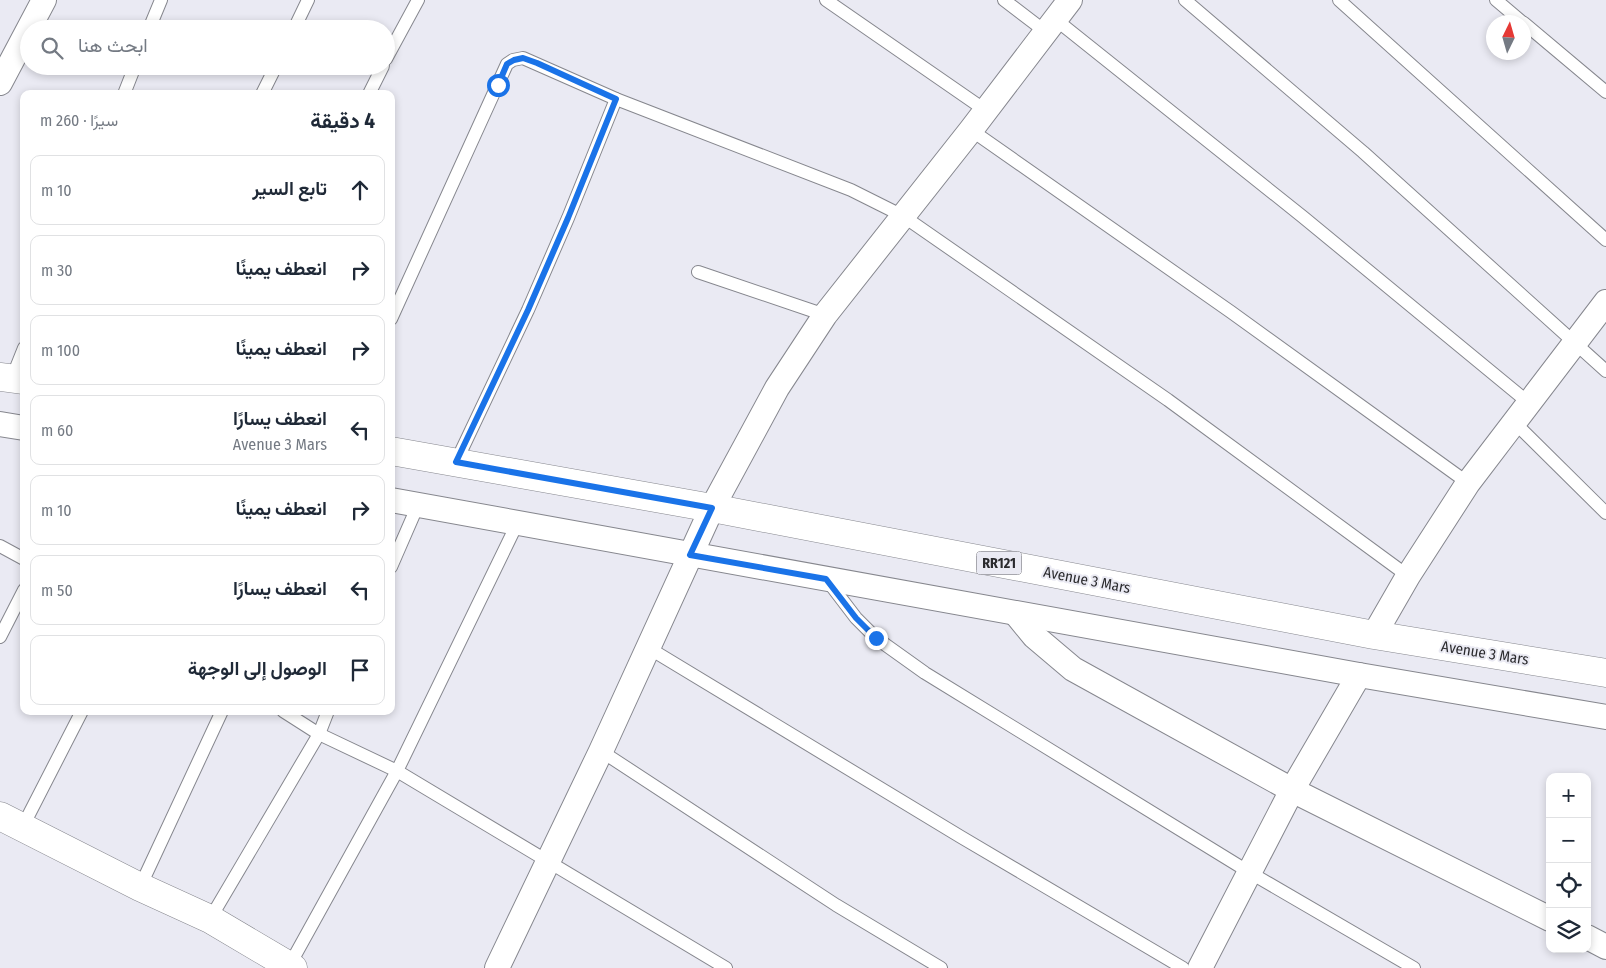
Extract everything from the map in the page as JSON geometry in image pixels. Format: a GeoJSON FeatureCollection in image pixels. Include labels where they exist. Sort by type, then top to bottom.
{"type":"FeatureCollection","features":[{"type":"Feature","properties":{"kind":"main road","name":"Avenue 3 Mars"},"geometry":{"type":"LineString","coordinates":[[395,452],[712,508],[1374,635],[1606,673]]}},
{"type":"Feature","properties":{"kind":"main road"},"geometry":{"type":"LineString","coordinates":[[11,822],[210,919],[290,967]]}},
{"type":"Feature","properties":{"kind":"street"},"geometry":{"type":"LineString","coordinates":[[33,20],[44,0]]}},
{"type":"Feature","properties":{"kind":"street"},"geometry":{"type":"LineString","coordinates":[[497,968],[601,751],[712,508],[777,388],[825,315],[971,130],[1070,0]]}},
{"type":"Feature","properties":{"kind":"street"},"geometry":{"type":"LineString","coordinates":[[0,79],[20,43]]}},
{"type":"Feature","properties":{"kind":"street"},"geometry":{"type":"LineString","coordinates":[[1374,635],[1408,576],[1468,483],[1606,302]]}},
{"type":"Feature","properties":{"kind":"street"},"geometry":{"type":"LineString","coordinates":[[0,424],[20,427]]}},
{"type":"Feature","properties":{"kind":"street"},"geometry":{"type":"LineString","coordinates":[[395,501],[1359,675],[1606,715]]}},
{"type":"Feature","properties":{"kind":"street"},"geometry":{"type":"LineString","coordinates":[[1016,614],[1034,636],[1073,669],[1292,790],[1546,917]]}},
{"type":"Feature","properties":{"kind":"street"},"geometry":{"type":"LineString","coordinates":[[1200,968],[1292,790],[1359,675]]}},
{"type":"Feature","properties":{"kind":"street"},"geometry":{"type":"LineString","coordinates":[[1591,940],[1606,947]]}},
{"type":"Feature","properties":{"kind":"lane"},"geometry":{"type":"LineString","coordinates":[[152,20],[160,0]]}},
{"type":"Feature","properties":{"kind":"lane"},"geometry":{"type":"LineString","coordinates":[[298,20],[308,0]]}},
{"type":"Feature","properties":{"kind":"lane"},"geometry":{"type":"LineString","coordinates":[[395,42],[418,0]]}},
{"type":"Feature","properties":{"kind":"lane"},"geometry":{"type":"LineString","coordinates":[[826,0],[985,110]]}},
{"type":"Feature","properties":{"kind":"lane"},"geometry":{"type":"LineString","coordinates":[[1004,0],[1050,26],[1303,218],[1528,403]]}},
{"type":"Feature","properties":{"kind":"lane"},"geometry":{"type":"LineString","coordinates":[[1185,0],[1363,152],[1606,371]]}},
{"type":"Feature","properties":{"kind":"lane"},"geometry":{"type":"LineString","coordinates":[[1338,0],[1606,240]]}},
{"type":"Feature","properties":{"kind":"lane"},"geometry":{"type":"LineString","coordinates":[[1496,0],[1514,15]]}},
{"type":"Feature","properties":{"kind":"lane"},"geometry":{"type":"LineString","coordinates":[[1531,30],[1606,92]]}},
{"type":"Feature","properties":{"kind":"lane"},"geometry":{"type":"LineString","coordinates":[[395,310],[507,64],[523,58],[616,99],[851,190],[903,216],[1168,400],[1408,576]]}},
{"type":"Feature","properties":{"kind":"lane"},"geometry":{"type":"LineString","coordinates":[[125,90],[131,75]]}},
{"type":"Feature","properties":{"kind":"lane"},"geometry":{"type":"LineString","coordinates":[[264,90],[272,75]]}},
{"type":"Feature","properties":{"kind":"lane"},"geometry":{"type":"LineString","coordinates":[[371,90],[378,75]]}},
{"type":"Feature","properties":{"kind":"lane"},"geometry":{"type":"LineString","coordinates":[[456,462],[528,310],[568,218],[616,99]]}},
{"type":"Feature","properties":{"kind":"lane"},"geometry":{"type":"LineString","coordinates":[[971,130],[1231,312],[1468,483]]}},
{"type":"Feature","properties":{"kind":"lane"},"geometry":{"type":"LineString","coordinates":[[698,272],[825,315]]}},
{"type":"Feature","properties":{"kind":"lane"},"geometry":{"type":"LineString","coordinates":[[12,378],[20,358]]}},
{"type":"Feature","properties":{"kind":"lane"},"geometry":{"type":"LineString","coordinates":[[1514,422],[1606,514]]}},
{"type":"Feature","properties":{"kind":"lane"},"geometry":{"type":"LineString","coordinates":[[395,558],[418,505]]}},
{"type":"Feature","properties":{"kind":"lane"},"geometry":{"type":"LineString","coordinates":[[290,967],[397,771],[518,522]]}},
{"type":"Feature","properties":{"kind":"lane"},"geometry":{"type":"LineString","coordinates":[[0,546],[20,557]]}},
{"type":"Feature","properties":{"kind":"lane"},"geometry":{"type":"LineString","coordinates":[[826,579],[856,618],[876,638],[925,673],[1249,872],[1414,968]]}},
{"type":"Feature","properties":{"kind":"lane"},"geometry":{"type":"LineString","coordinates":[[0,637],[20,598]]}},
{"type":"Feature","properties":{"kind":"lane"},"geometry":{"type":"LineString","coordinates":[[647,647],[961,838],[1183,968]]}},
{"type":"Feature","properties":{"kind":"lane"},"geometry":{"type":"LineString","coordinates":[[11,822],[79,715]]}},
{"type":"Feature","properties":{"kind":"lane"},"geometry":{"type":"LineString","coordinates":[[140,886],[220,715]]}},
{"type":"Feature","properties":{"kind":"lane"},"geometry":{"type":"LineString","coordinates":[[289,715],[319,734],[397,771],[549,860],[726,968]]}},
{"type":"Feature","properties":{"kind":"lane"},"geometry":{"type":"LineString","coordinates":[[210,919],[319,734],[326,715]]}},
{"type":"Feature","properties":{"kind":"lane"},"geometry":{"type":"LineString","coordinates":[[601,751],[836,905],[941,968]]}},
{"type":"Feature","properties":{"kind":"route"},"geometry":{"type":"LineString","coordinates":[[498,85],[507,64],[523,58],[616,99],[568,218],[528,310],[456,462],[712,508],[690,555],[826,579],[856,618],[876,638]]}}]}
